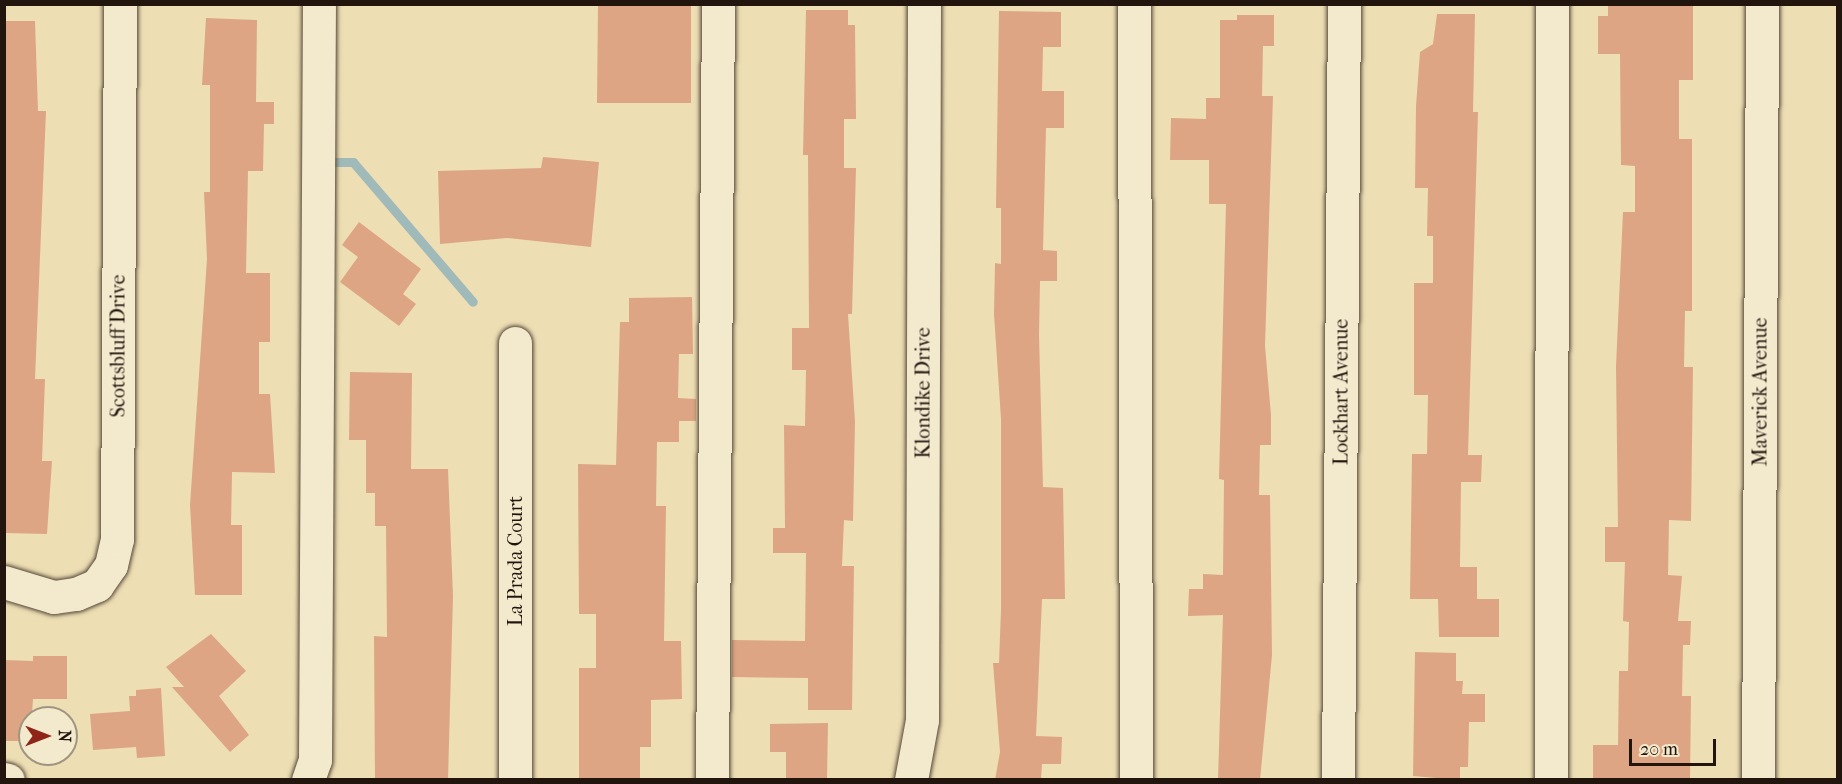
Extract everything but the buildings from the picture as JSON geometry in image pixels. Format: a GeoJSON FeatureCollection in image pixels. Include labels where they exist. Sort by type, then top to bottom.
{"type":"FeatureCollection","features":[{"type":"Feature","properties":{"kind":"street","name":"Scottsbluff Drive"},"geometry":{"type":"LineString","coordinates":[[4,582],[54,597],[76,594],[97,585],[111,566],[117,539],[120,4]]}},
{"type":"Feature","properties":{"kind":"street"},"geometry":{"type":"LineString","coordinates":[[308,780],[315,760],[319,4]]}},
{"type":"Feature","properties":{"kind":"street"},"geometry":{"type":"LineString","coordinates":[[712,780],[718,4]]}},
{"type":"Feature","properties":{"kind":"street","name":"Klondike Drive"},"geometry":{"type":"LineString","coordinates":[[911,780],[922,720],[924,4]]}},
{"type":"Feature","properties":{"kind":"street"},"geometry":{"type":"LineString","coordinates":[[1134,4],[1136,780]]}},
{"type":"Feature","properties":{"kind":"street","name":"Lockhart Avenue"},"geometry":{"type":"LineString","coordinates":[[1338,780],[1344,4]]}},
{"type":"Feature","properties":{"kind":"street"},"geometry":{"type":"LineString","coordinates":[[1551,780],[1552,4]]}},
{"type":"Feature","properties":{"kind":"street","name":"Maverick Avenue"},"geometry":{"type":"LineString","coordinates":[[1758,780],[1762,4]]}},
{"type":"Feature","properties":{"kind":"street","name":"La Prada Court"},"geometry":{"type":"LineString","coordinates":[[515,343],[515,780]]}},
{"type":"Feature","properties":{"kind":"waterway"},"geometry":{"type":"LineString","coordinates":[[334,162],[353,162],[473,302]]}}]}
